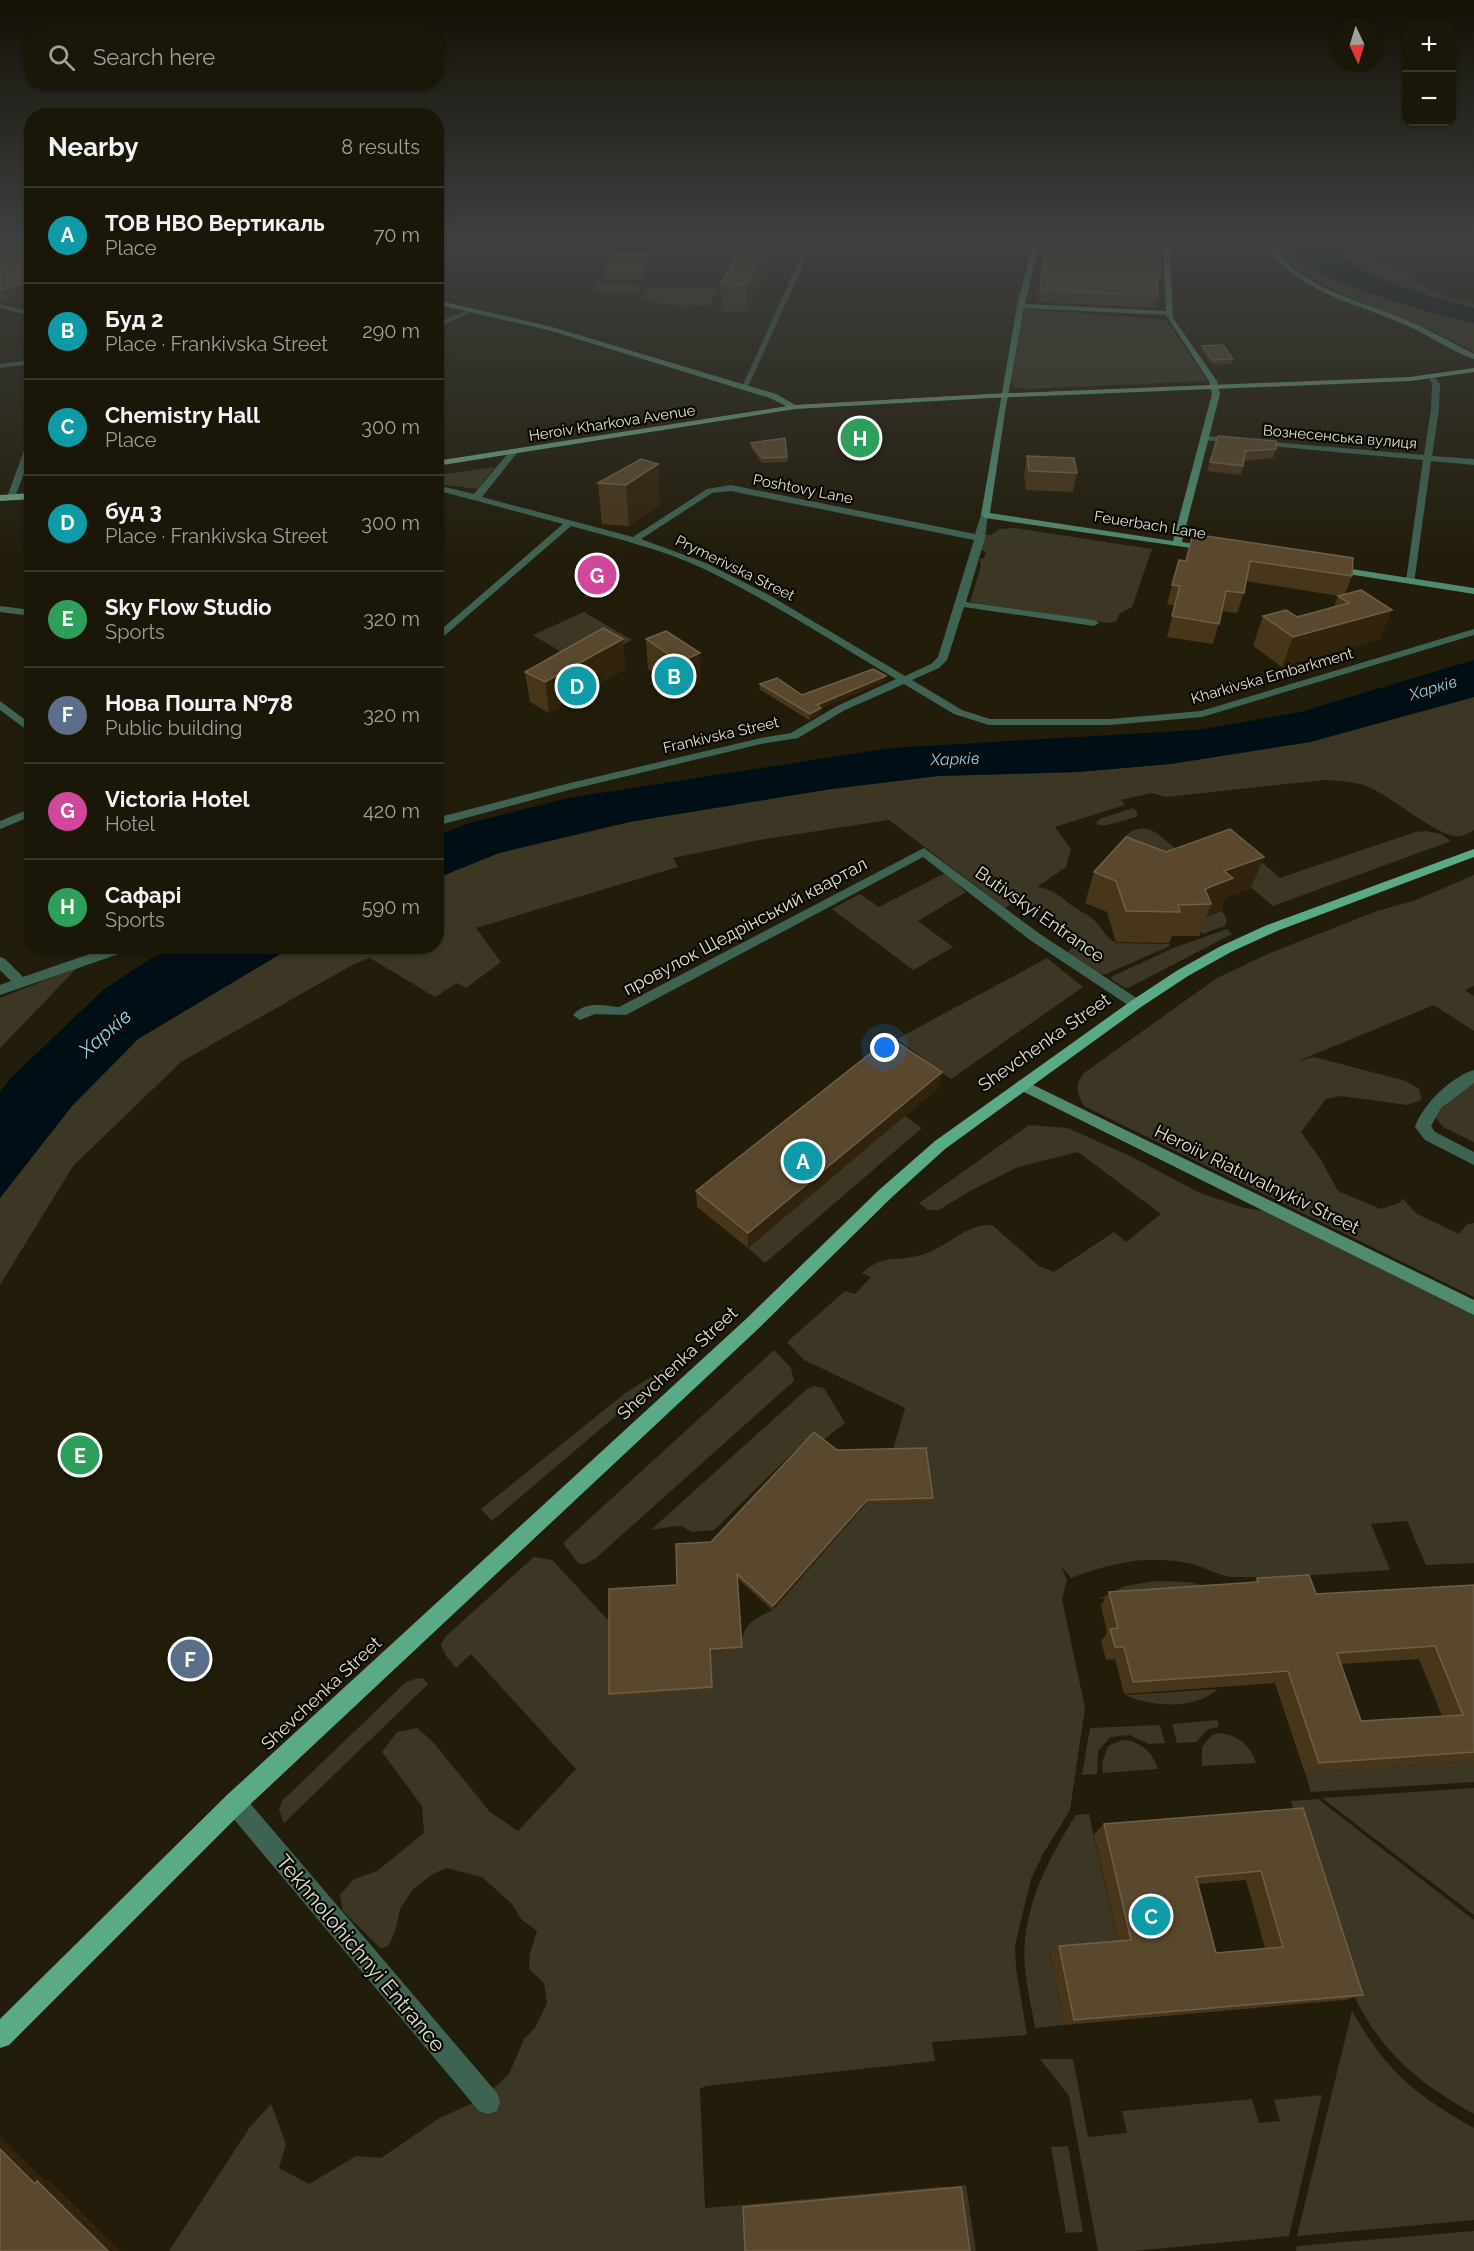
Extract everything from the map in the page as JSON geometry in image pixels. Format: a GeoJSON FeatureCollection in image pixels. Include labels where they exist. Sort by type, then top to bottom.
{"type":"FeatureCollection","features":[{"type":"Feature","properties":{"kind":"main road"},"geometry":{"type":"LineString","coordinates":[[609,346],[773,396],[795,407]]}},
{"type":"Feature","properties":{"kind":"main road"},"geometry":{"type":"LineString","coordinates":[[985,515],[1012,346]]}},
{"type":"Feature","properties":{"kind":"main road"},"geometry":{"type":"LineString","coordinates":[[1177,544],[1216,394],[1214,381],[1190,346]]}},
{"type":"Feature","properties":{"kind":"main road"},"geometry":{"type":"LineString","coordinates":[[1453,346],[1474,357]]}},
{"type":"Feature","properties":{"kind":"main road","name":"Heroiv Kharkova Avenue"},"geometry":{"type":"LineString","coordinates":[[444,463],[795,407],[1431,378],[1474,370]]}},
{"type":"Feature","properties":{"kind":"main road"},"geometry":{"type":"LineString","coordinates":[[0,498],[24,496]]}},
{"type":"Feature","properties":{"kind":"main road","name":"Feuerbach Lane"},"geometry":{"type":"LineString","coordinates":[[985,515],[1220,551]]}},
{"type":"Feature","properties":{"kind":"main road"},"geometry":{"type":"LineString","coordinates":[[1319,567],[1474,591]]}},
{"type":"Feature","properties":{"kind":"main road","name":"Shevchenka Street"},"geometry":{"type":"LineString","coordinates":[[0,2036],[235,1803],[752,1324],[885,1194],[940,1145],[1183,973],[1235,945],[1307,915],[1474,853]]}},
{"type":"Feature","properties":{"kind":"main road","name":"Heroiiv Riatuvalnykiv Street"},"geometry":{"type":"LineString","coordinates":[[1023,1085],[1474,1308]]}},
{"type":"Feature","properties":{"kind":"street"},"geometry":{"type":"LineString","coordinates":[[744,387],[763,346]]}},
{"type":"Feature","properties":{"kind":"street"},"geometry":{"type":"LineString","coordinates":[[0,366],[24,363]]}},
{"type":"Feature","properties":{"kind":"street"},"geometry":{"type":"LineString","coordinates":[[1411,581],[1419,510],[1436,401],[1436,384],[1431,378]]}},
{"type":"Feature","properties":{"kind":"street","name":"Вознесенська вулиця"},"geometry":{"type":"LineString","coordinates":[[1204,438],[1474,462]]}},
{"type":"Feature","properties":{"kind":"street"},"geometry":{"type":"LineString","coordinates":[[477,499],[478,494],[513,453]]}},
{"type":"Feature","properties":{"kind":"street"},"geometry":{"type":"LineString","coordinates":[[11,496],[24,461]]}},
{"type":"Feature","properties":{"kind":"street","name":"Prymerivska Street"},"geometry":{"type":"LineString","coordinates":[[444,489],[634,540],[694,561],[766,597],[903,680]]}},
{"type":"Feature","properties":{"kind":"street","name":"Poshtovy Lane"},"geometry":{"type":"LineString","coordinates":[[634,540],[710,491],[723,489],[738,489],[980,538]]}},
{"type":"Feature","properties":{"kind":"street","name":"Frankivska Street"},"geometry":{"type":"LineString","coordinates":[[444,820],[566,787],[761,741],[794,736],[841,708],[920,674],[943,658],[961,604],[985,515]]}},
{"type":"Feature","properties":{"kind":"street"},"geometry":{"type":"LineString","coordinates":[[444,633],[568,524]]}},
{"type":"Feature","properties":{"kind":"street"},"geometry":{"type":"LineString","coordinates":[[961,604],[1094,623]]}},
{"type":"Feature","properties":{"kind":"street"},"geometry":{"type":"LineString","coordinates":[[0,609],[24,611]]}},
{"type":"Feature","properties":{"kind":"street","name":"Kharkivska Embarkment"},"geometry":{"type":"LineString","coordinates":[[903,680],[958,712],[989,722],[1061,723],[1176,717],[1226,708],[1474,632]]}},
{"type":"Feature","properties":{"kind":"street"},"geometry":{"type":"LineString","coordinates":[[0,704],[24,724]]}},
{"type":"Feature","properties":{"kind":"street"},"geometry":{"type":"LineString","coordinates":[[0,825],[24,814]]}},
{"type":"Feature","properties":{"kind":"street","name":"Butivskyi Entrance"},"geometry":{"type":"LineString","coordinates":[[924,852],[1035,936],[1136,1005]]}},
{"type":"Feature","properties":{"kind":"street","name":"провулок Щедрінський квартал"},"geometry":{"type":"LineString","coordinates":[[580,1015],[594,1009],[621,1012],[924,852]]}},
{"type":"Feature","properties":{"kind":"street"},"geometry":{"type":"LineString","coordinates":[[0,990],[104,954]]}},
{"type":"Feature","properties":{"kind":"street"},"geometry":{"type":"LineString","coordinates":[[0,962],[20,982]]}},
{"type":"Feature","properties":{"kind":"street"},"geometry":{"type":"LineString","coordinates":[[1474,1075],[1432,1107],[1425,1117],[1424,1127],[1430,1136],[1474,1159]]}},
{"type":"Feature","properties":{"kind":"street","name":"Tekhnolohichnyi Entrance"},"geometry":{"type":"LineString","coordinates":[[235,1803],[488,2102]]}},
{"type":"Feature","properties":{"kind":"shaded area"},"geometry":{"type":"Polygon","coordinates":[[[1017,346],[1184,346],[1208,381],[1026,389],[1015,387],[1010,382],[1017,346]]]}},
{"type":"Feature","properties":{"kind":"shaded area"},"geometry":{"type":"Polygon","coordinates":[[[1462,346],[1474,346],[1474,352],[1462,346]]]}},
{"type":"Feature","properties":{"kind":"shaded area"},"geometry":{"type":"Polygon","coordinates":[[[495,467],[478,489],[444,485],[444,474],[495,467]]]}},
{"type":"Feature","properties":{"kind":"shaded area"},"geometry":{"type":"Polygon","coordinates":[[[1015,528],[1152,549],[1132,607],[1119,614],[1117,621],[1108,623],[970,602],[981,566],[979,559],[984,558],[986,552],[982,550],[984,534],[991,535],[999,529],[1015,528]]]}},
{"type":"Feature","properties":{"kind":"shaded area"},"geometry":{"type":"Polygon","coordinates":[[[584,612],[632,640],[581,664],[533,635],[584,612]]]}},
{"type":"Feature","properties":{"kind":"shaded area"},"geometry":{"type":"Polygon","coordinates":[[[1474,697],[1474,830],[1463,835],[1448,834],[1426,823],[1380,793],[1348,782],[1324,780],[1166,797],[1152,793],[1121,800],[1125,805],[1055,827],[1071,849],[1066,867],[1037,887],[1053,892],[1090,916],[1117,943],[1169,944],[1170,946],[1106,974],[1098,975],[1067,953],[1072,947],[1050,916],[1032,906],[1025,895],[1005,908],[889,820],[759,840],[673,858],[678,867],[476,928],[501,962],[466,988],[457,983],[435,997],[370,958],[354,964],[181,1062],[73,1166],[0,1285],[0,1198],[72,1106],[138,1039],[280,954],[444,954],[444,875],[499,853],[629,822],[831,789],[938,776],[1077,772],[1170,764],[1310,742],[1474,697]]]}},
{"type":"Feature","properties":{"kind":"shaded area"},"geometry":{"type":"Polygon","coordinates":[[[1133,808],[1138,813],[1136,817],[1107,825],[1098,825],[1096,822],[1102,818],[1133,808]]]}},
{"type":"Feature","properties":{"kind":"shaded area"},"geometry":{"type":"Polygon","coordinates":[[[1142,828],[1158,834],[1198,868],[1121,846],[1128,833],[1142,828]]]}},
{"type":"Feature","properties":{"kind":"shaded area"},"geometry":{"type":"Polygon","coordinates":[[[1426,831],[1441,834],[1451,841],[1273,906],[1213,855],[1242,845],[1280,878],[1415,832],[1426,831]]]}},
{"type":"Feature","properties":{"kind":"shaded area"},"geometry":{"type":"Polygon","coordinates":[[[945,873],[966,892],[918,921],[953,947],[913,970],[832,909],[860,894],[879,907],[945,873]]]}},
{"type":"Feature","properties":{"kind":"shaded area"},"geometry":{"type":"Polygon","coordinates":[[[1474,875],[1474,986],[1465,990],[1474,996],[1474,1031],[1434,1005],[1298,1061],[1314,1057],[1406,1081],[1419,1089],[1422,1100],[1407,1105],[1341,1096],[1326,1099],[1301,1132],[1321,1160],[1338,1191],[1381,1209],[1401,1202],[1402,1198],[1417,1214],[1459,1234],[1467,1224],[1474,1223],[1474,1297],[1084,1106],[1081,1102],[1078,1085],[1084,1073],[1217,978],[1270,953],[1377,911],[1416,900],[1474,875]]]}},
{"type":"Feature","properties":{"kind":"shaded area"},"geometry":{"type":"Polygon","coordinates":[[[1222,911],[1227,920],[1225,926],[1202,934],[1197,920],[1222,911]]]}},
{"type":"Feature","properties":{"kind":"shaded area"},"geometry":{"type":"Polygon","coordinates":[[[1227,929],[1232,934],[1130,987],[1125,988],[1112,980],[1111,977],[1173,948],[1227,929]]]}},
{"type":"Feature","properties":{"kind":"shaded area"},"geometry":{"type":"Polygon","coordinates":[[[1047,958],[1083,987],[951,1079],[897,1039],[1047,958]]]}},
{"type":"Feature","properties":{"kind":"shaded area"},"geometry":{"type":"Polygon","coordinates":[[[78,967],[0,1048],[0,998],[78,967]]]}},
{"type":"Feature","properties":{"kind":"shaded area"},"geometry":{"type":"Polygon","coordinates":[[[1474,1081],[1474,1142],[1443,1127],[1433,1114],[1474,1081]]]}},
{"type":"Feature","properties":{"kind":"shaded area"},"geometry":{"type":"Polygon","coordinates":[[[905,1116],[922,1128],[765,1263],[748,1248],[905,1116]]]}},
{"type":"Feature","properties":{"kind":"shaded area"},"geometry":{"type":"Polygon","coordinates":[[[1029,1125],[1068,1128],[1132,1157],[1200,1193],[1245,1208],[1281,1213],[1474,1308],[1474,1563],[1426,1565],[1407,1521],[1371,1524],[1390,1570],[1235,1577],[1176,1561],[1145,1560],[1115,1564],[1071,1578],[1061,1566],[1067,1580],[1062,1599],[1085,1708],[1070,1810],[1043,1854],[1031,1879],[1015,1945],[1016,1968],[1027,2035],[932,2042],[935,2061],[705,2086],[700,2089],[705,2208],[742,2205],[745,2251],[169,2251],[250,2127],[271,2104],[286,2144],[279,2168],[309,2184],[356,2156],[381,2158],[441,2117],[481,2100],[509,2074],[524,2039],[535,2028],[547,2003],[544,1983],[529,1969],[530,1953],[537,1931],[521,1919],[512,1904],[482,1877],[446,1868],[433,1874],[413,1889],[400,1909],[389,1945],[381,1949],[343,1911],[340,1895],[354,1879],[377,1871],[424,1833],[422,1806],[382,1752],[397,1732],[417,1728],[433,1742],[490,1812],[518,1831],[576,1769],[471,1654],[456,1668],[441,1645],[446,1636],[534,1557],[552,1560],[610,1622],[711,1690],[710,1652],[742,1650],[743,1635],[749,1624],[773,1610],[866,1504],[932,1502],[892,1453],[905,1408],[804,1360],[787,1342],[845,1291],[855,1294],[871,1277],[862,1273],[878,1262],[924,1254],[974,1228],[992,1225],[1039,1266],[1054,1272],[1114,1232],[1126,1242],[1161,1214],[1078,1152],[1018,1167],[939,1210],[928,1210],[919,1203],[1029,1125]]]}},
{"type":"Feature","properties":{"kind":"shaded area"},"geometry":{"type":"Polygon","coordinates":[[[697,1347],[492,1521],[481,1509],[624,1394],[697,1347]]]}},
{"type":"Feature","properties":{"kind":"shaded area"},"geometry":{"type":"Polygon","coordinates":[[[774,1350],[791,1368],[794,1381],[596,1558],[585,1564],[578,1563],[563,1543],[774,1350]]]}},
{"type":"Feature","properties":{"kind":"shaded area"},"geometry":{"type":"Polygon","coordinates":[[[814,1386],[824,1388],[845,1423],[823,1440],[813,1433],[714,1530],[692,1532],[676,1526],[651,1530],[807,1389],[814,1386]]]}},
{"type":"Feature","properties":{"kind":"shaded area"},"geometry":{"type":"Polygon","coordinates":[[[1155,1581],[1189,1582],[1222,1590],[1099,1599],[1125,1586],[1155,1581]]]}},
{"type":"Feature","properties":{"kind":"shaded area"},"geometry":{"type":"Polygon","coordinates":[[[418,1678],[424,1679],[428,1684],[284,1823],[279,1810],[282,1801],[406,1682],[418,1678]]]}},
{"type":"Feature","properties":{"kind":"shaded area"},"geometry":{"type":"Polygon","coordinates":[[[1218,1689],[1198,1700],[1173,1704],[1147,1702],[1125,1695],[1218,1689]]]}},
{"type":"Feature","properties":{"kind":"shaded area"},"geometry":{"type":"Polygon","coordinates":[[[1217,1720],[1219,1727],[1208,1729],[1196,1742],[1177,1743],[1172,1724],[1217,1720]]]}},
{"type":"Feature","properties":{"kind":"shaded area"},"geometry":{"type":"Polygon","coordinates":[[[1160,1725],[1165,1743],[1149,1744],[1129,1735],[1110,1737],[1098,1751],[1097,1774],[1082,1775],[1090,1728],[1160,1725]]]}},
{"type":"Feature","properties":{"kind":"shaded area"},"geometry":{"type":"Polygon","coordinates":[[[1221,1733],[1243,1742],[1251,1751],[1256,1763],[1202,1766],[1202,1747],[1212,1735],[1221,1733]]]}},
{"type":"Feature","properties":{"kind":"shaded area"},"geometry":{"type":"Polygon","coordinates":[[[1123,1740],[1145,1748],[1153,1757],[1158,1769],[1103,1773],[1102,1763],[1108,1746],[1123,1740]]]}},
{"type":"Feature","properties":{"kind":"shaded area"},"geometry":{"type":"Polygon","coordinates":[[[1474,1761],[1474,1782],[1311,1792],[1305,1773],[1474,1761]]]}},
{"type":"Feature","properties":{"kind":"shaded area"},"geometry":{"type":"Polygon","coordinates":[[[1474,1788],[1474,1915],[1322,1798],[1474,1788]]]}},
{"type":"Feature","properties":{"kind":"shaded area"},"geometry":{"type":"Polygon","coordinates":[[[1318,1799],[1474,1920],[1474,2114],[1437,2091],[1405,2066],[1378,2036],[1355,1998],[1291,1801],[1318,1799]]]}},
{"type":"Feature","properties":{"kind":"shaded area"},"geometry":{"type":"Polygon","coordinates":[[[1089,1814],[1119,1947],[1050,1953],[1064,2025],[1035,2028],[1025,1969],[1026,1929],[1037,1891],[1053,1855],[1076,1815],[1089,1814]]]}},
{"type":"Feature","properties":{"kind":"shaded area"},"geometry":{"type":"Polygon","coordinates":[[[1352,2011],[1377,2050],[1404,2080],[1435,2104],[1474,2128],[1474,2220],[1297,2236],[1352,2011]]]}},
{"type":"Feature","properties":{"kind":"shaded area"},"geometry":{"type":"Polygon","coordinates":[[[1040,2059],[1073,2059],[1088,2137],[1127,2133],[1122,2111],[1252,2099],[1259,2123],[1280,2121],[1274,2100],[1322,2095],[1289,2236],[1134,2251],[1098,2251],[1069,2096],[1040,2059]]]}},
{"type":"Feature","properties":{"kind":"shaded area"},"geometry":{"type":"Polygon","coordinates":[[[1068,2146],[1083,2232],[1066,2233],[1051,2147],[1068,2146]]]}},
{"type":"Feature","properties":{"kind":"shaded area"},"geometry":{"type":"Polygon","coordinates":[[[966,2185],[976,2251],[959,2251],[950,2187],[966,2185]]]}},
{"type":"Feature","properties":{"kind":"shaded area"},"geometry":{"type":"Polygon","coordinates":[[[1474,2231],[1474,2251],[1296,2251],[1297,2246],[1474,2231]]]}},
{"type":"Feature","properties":{"kind":"water","name":"Харків"},"geometry":{"type":"Polygon","coordinates":[[[1474,660],[1474,697],[1310,742],[1170,764],[1077,772],[938,776],[831,789],[629,822],[499,853],[444,875],[444,832],[473,822],[568,798],[890,748],[1197,730],[1300,712],[1474,660]]]}},
{"type":"Feature","properties":{"kind":"water","name":"Харків"},"geometry":{"type":"Polygon","coordinates":[[[161,954],[280,954],[138,1039],[72,1106],[0,1198],[0,1092],[11,1078],[103,990],[161,954]]]}},
{"type":"Feature","properties":{"kind":"building"},"geometry":{"type":"Polygon","coordinates":[[[1202,346],[1224,346],[1233,359],[1213,360],[1202,346]]]}},
{"type":"Feature","properties":{"kind":"building"},"geometry":{"type":"Polygon","coordinates":[[[1218,436],[1276,441],[1276,449],[1245,451],[1243,466],[1210,462],[1218,436]]]}},
{"type":"Feature","properties":{"kind":"building"},"geometry":{"type":"Polygon","coordinates":[[[785,438],[787,457],[762,458],[751,443],[785,438]]]}},
{"type":"Feature","properties":{"kind":"building"},"geometry":{"type":"Polygon","coordinates":[[[1027,456],[1074,458],[1077,473],[1029,471],[1027,456]]]}},
{"type":"Feature","properties":{"kind":"building"},"geometry":{"type":"Polygon","coordinates":[[[641,459],[658,464],[626,485],[598,483],[641,459]]]}},
{"type":"Feature","properties":{"kind":"building"},"geometry":{"type":"Polygon","coordinates":[[[1193,534],[1353,558],[1352,576],[1250,561],[1244,593],[1226,591],[1219,624],[1172,616],[1180,586],[1172,585],[1179,560],[1186,561],[1193,534]]]}},
{"type":"Feature","properties":{"kind":"building"},"geometry":{"type":"Polygon","coordinates":[[[1361,590],[1392,610],[1293,637],[1263,616],[1286,610],[1297,617],[1349,603],[1338,596],[1361,590]]]}},
{"type":"Feature","properties":{"kind":"building"},"geometry":{"type":"Polygon","coordinates":[[[603,628],[623,639],[545,682],[525,672],[603,628]]]}},
{"type":"Feature","properties":{"kind":"building"},"geometry":{"type":"Polygon","coordinates":[[[666,631],[700,653],[680,662],[646,639],[666,631]]]}},
{"type":"Feature","properties":{"kind":"building"},"geometry":{"type":"Polygon","coordinates":[[[873,669],[886,676],[817,705],[821,708],[810,714],[760,684],[777,678],[802,695],[873,669]]]}},
{"type":"Feature","properties":{"kind":"building"},"geometry":{"type":"Polygon","coordinates":[[[1230,829],[1264,857],[1224,871],[1233,878],[1205,889],[1211,904],[1178,905],[1180,912],[1126,911],[1116,881],[1094,872],[1126,837],[1166,852],[1230,829]]]}},
{"type":"Feature","properties":{"kind":"building"},"geometry":{"type":"Polygon","coordinates":[[[890,1038],[942,1072],[748,1233],[696,1191],[890,1038]]]}},
{"type":"Feature","properties":{"kind":"building"},"geometry":{"type":"Polygon","coordinates":[[[814,1432],[837,1450],[926,1448],[933,1498],[867,1500],[773,1606],[737,1574],[742,1647],[710,1649],[712,1687],[609,1694],[609,1589],[677,1585],[676,1544],[711,1542],[814,1432]]]}},
{"type":"Feature","properties":{"kind":"building"},"geometry":{"type":"Polygon","coordinates":[[[1309,1575],[1316,1594],[1474,1585],[1474,1752],[1319,1763],[1288,1671],[1133,1682],[1124,1647],[1115,1647],[1110,1629],[1118,1628],[1109,1592],[1258,1582],[1257,1578],[1309,1575]],[[1435,1646],[1337,1653],[1361,1721],[1463,1715],[1435,1646]]]}},
{"type":"Feature","properties":{"kind":"building"},"geometry":{"type":"Polygon","coordinates":[[[1303,1808],[1363,1995],[1074,2020],[1059,1946],[1131,1940],[1104,1824],[1303,1808]],[[1261,1871],[1196,1877],[1216,1953],[1283,1947],[1261,1871]]]}},
{"type":"Feature","properties":{"kind":"building"},"geometry":{"type":"Polygon","coordinates":[[[0,2149],[35,2184],[37,2181],[108,2251],[0,2251],[0,2149]]]}},
{"type":"Feature","properties":{"kind":"building"},"geometry":{"type":"Polygon","coordinates":[[[961,2187],[970,2251],[745,2251],[743,2207],[961,2187]]]}},
{"type":"Feature","properties":{"kind":"tram line"},"geometry":{"type":"LineString","coordinates":[[444,463],[794,406],[989,395],[1410,379],[1474,370]]}},
{"type":"Feature","properties":{"kind":"tram line"},"geometry":{"type":"LineString","coordinates":[[0,497],[24,496]]}},
{"type":"Feature","properties":{"kind":"place","name":"Сафарі"},"geometry":{"type":"Point","coordinates":[860,438]}},
{"type":"Feature","properties":{"kind":"place","name":"Victoria Hotel"},"geometry":{"type":"Point","coordinates":[597,575]}},
{"type":"Feature","properties":{"kind":"place","name":"Буд 2"},"geometry":{"type":"Point","coordinates":[674,676]}},
{"type":"Feature","properties":{"kind":"place","name":"буд 3"},"geometry":{"type":"Point","coordinates":[577,686]}},
{"type":"Feature","properties":{"kind":"place","name":"ТОВ НВО Вертикаль"},"geometry":{"type":"Point","coordinates":[803,1161]}},
{"type":"Feature","properties":{"kind":"place","name":"Sky Flow Studio"},"geometry":{"type":"Point","coordinates":[80,1455]}},
{"type":"Feature","properties":{"kind":"place","name":"Нова Пошта №78"},"geometry":{"type":"Point","coordinates":[190,1659]}},
{"type":"Feature","properties":{"kind":"place","name":"Chemistry Hall"},"geometry":{"type":"Point","coordinates":[1151,1916]}}]}
